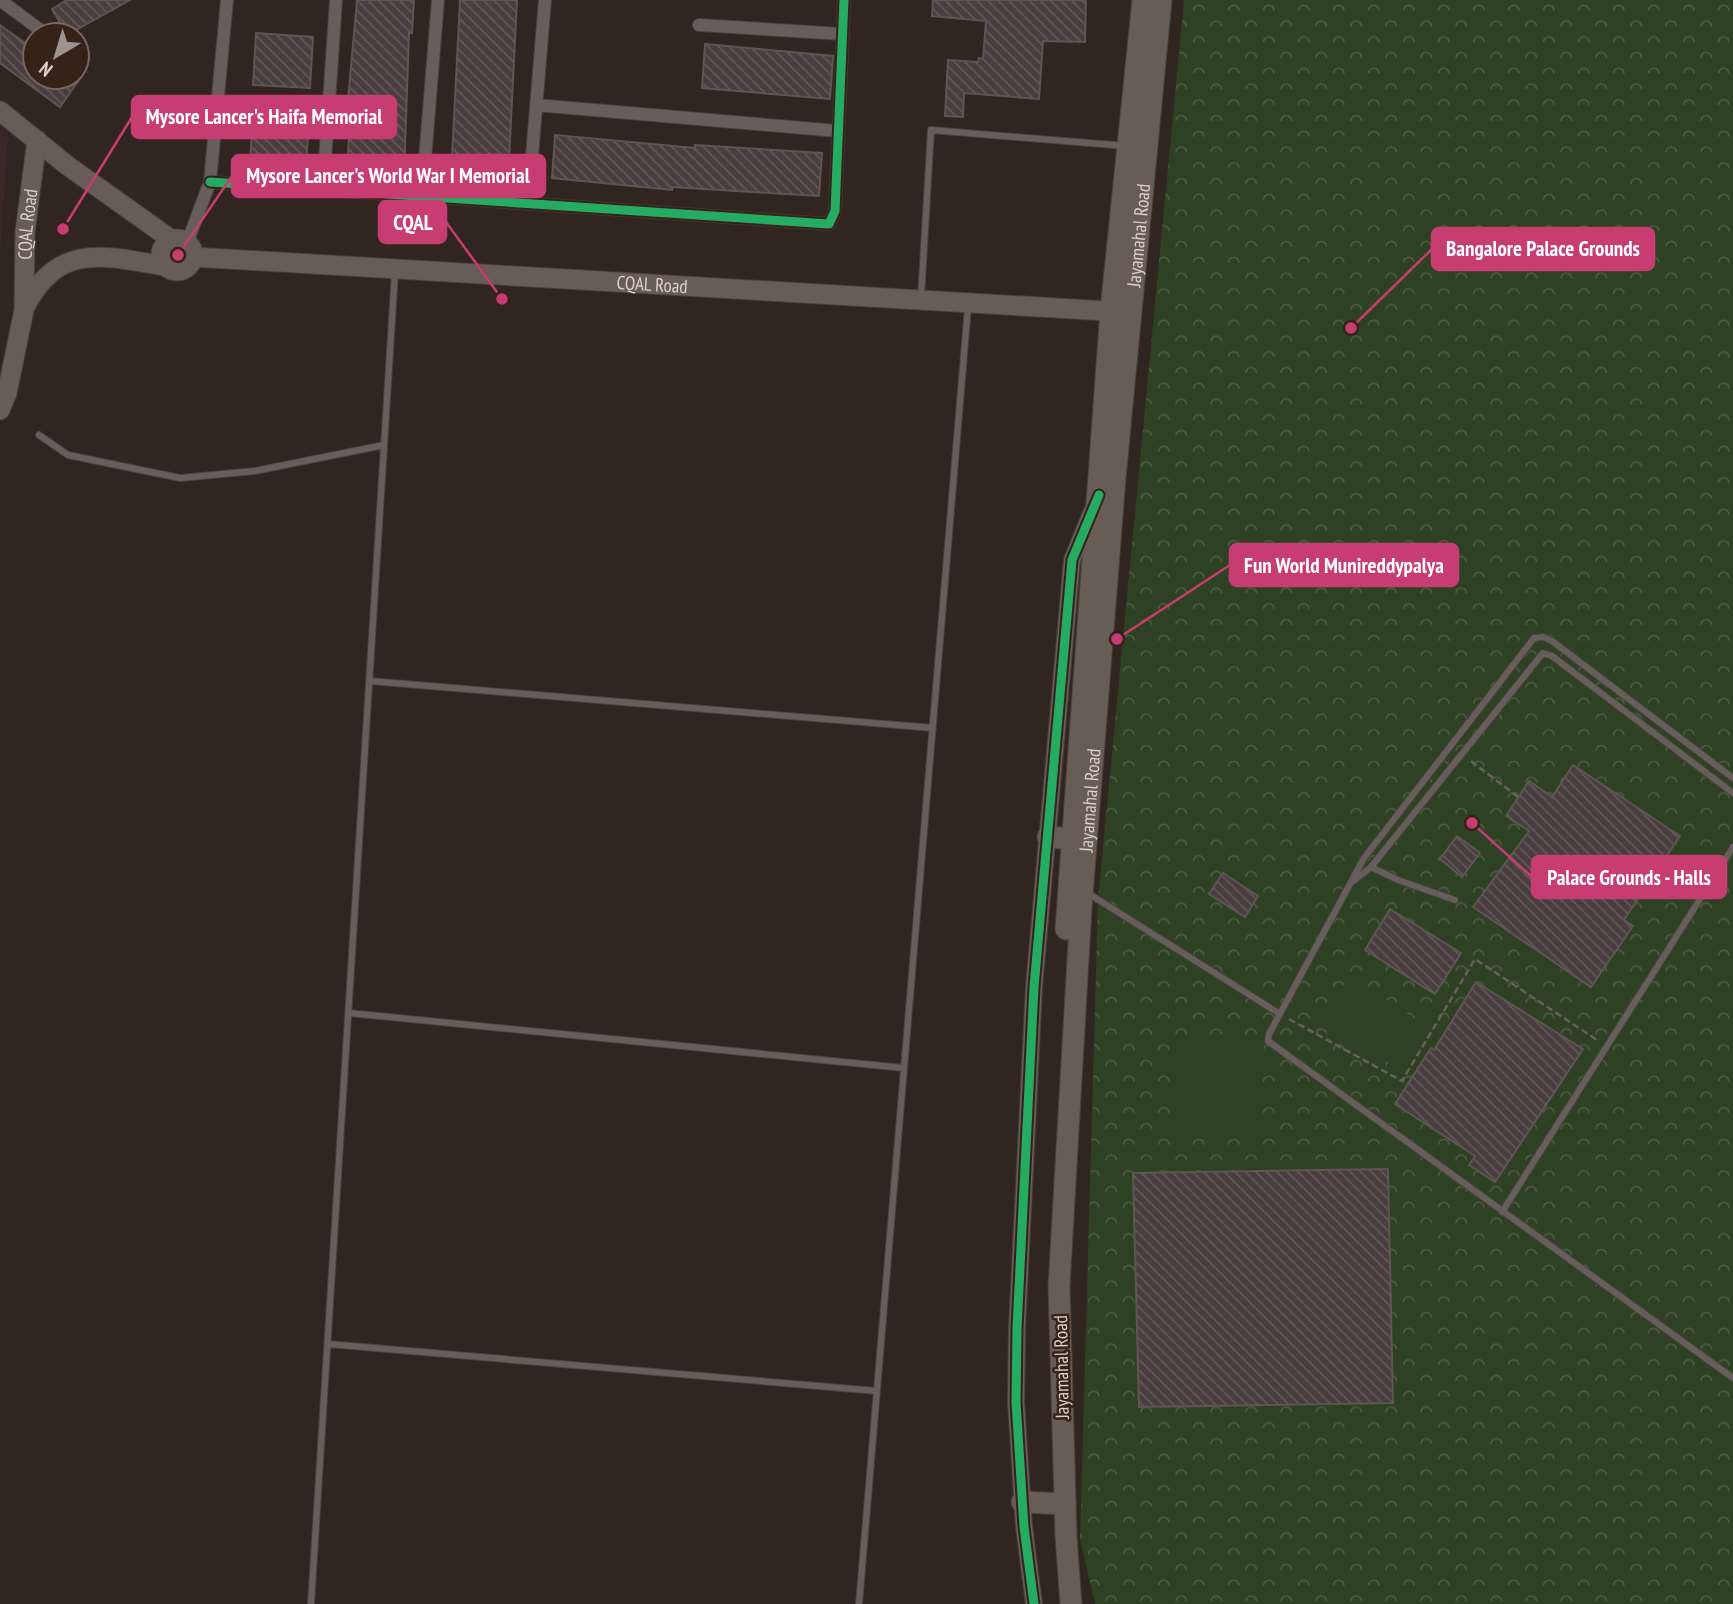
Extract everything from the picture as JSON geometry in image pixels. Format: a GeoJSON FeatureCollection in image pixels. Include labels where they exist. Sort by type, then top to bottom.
{"type":"FeatureCollection","features":[{"type":"Feature","properties":{"kind":"main road","name":"Jayamahal Road"},"geometry":{"type":"LineString","coordinates":[[1079,840],[1115,478],[1128,147],[1143,0]]}},
{"type":"Feature","properties":{"kind":"main road","name":"Jayamahal Road"},"geometry":{"type":"LineString","coordinates":[[1059,1604],[1059,1286],[1079,840],[1099,495],[1161,0]]}},
{"type":"Feature","properties":{"kind":"main road"},"geometry":{"type":"LineString","coordinates":[[0,111],[184,247]]}},
{"type":"Feature","properties":{"kind":"main road","name":"CQAL Road"},"geometry":{"type":"LineString","coordinates":[[2,398],[24,310],[25,232],[37,140]]}},
{"type":"Feature","properties":{"kind":"main road","name":"CQAL Road"},"geometry":{"type":"LineString","coordinates":[[24,310],[37,285],[54,268],[74,260],[110,257],[165,266],[179,271],[188,266],[184,247],[396,267],[1121,312]]}},
{"type":"Feature","properties":{"kind":"main road"},"geometry":{"type":"LineString","coordinates":[[165,266],[162,251],[184,247]]}},
{"type":"Feature","properties":{"kind":"main road"},"geometry":{"type":"LineString","coordinates":[[1048,837],[1079,840]]}},
{"type":"Feature","properties":{"kind":"main road"},"geometry":{"type":"LineString","coordinates":[[1022,1502],[1058,1504]]}},
{"type":"Feature","properties":{"kind":"main road","name":"Jayamahal Road"},"geometry":{"type":"LineString","coordinates":[[1058,1504],[1071,1604]]}},
{"type":"Feature","properties":{"kind":"street"},"geometry":{"type":"LineString","coordinates":[[184,247],[210,182],[227,0]]}},
{"type":"Feature","properties":{"kind":"street"},"geometry":{"type":"LineString","coordinates":[[323,190],[336,0]]}},
{"type":"Feature","properties":{"kind":"street"},"geometry":{"type":"LineString","coordinates":[[422,196],[438,0]]}},
{"type":"Feature","properties":{"kind":"street"},"geometry":{"type":"LineString","coordinates":[[528,204],[545,0]]}},
{"type":"Feature","properties":{"kind":"street"},"geometry":{"type":"LineString","coordinates":[[210,182],[829,224],[835,211],[844,0]]}},
{"type":"Feature","properties":{"kind":"street"},"geometry":{"type":"LineString","coordinates":[[7,1],[31,21]]}},
{"type":"Feature","properties":{"kind":"street"},"geometry":{"type":"LineString","coordinates":[[699,25],[842,34]]}},
{"type":"Feature","properties":{"kind":"street"},"geometry":{"type":"LineString","coordinates":[[536,105],[838,131]]}},
{"type":"Feature","properties":{"kind":"street"},"geometry":{"type":"LineString","coordinates":[[1034,1604],[1022,1502],[1016,1402],[1024,1151],[1072,560],[1099,495]]}},
{"type":"Feature","properties":{"kind":"lane"},"geometry":{"type":"LineString","coordinates":[[920,299],[931,130],[1128,147]]}},
{"type":"Feature","properties":{"kind":"lane"},"geometry":{"type":"LineString","coordinates":[[311,1604],[370,681],[391,296],[396,267]]}},
{"type":"Feature","properties":{"kind":"lane"},"geometry":{"type":"LineString","coordinates":[[859,1604],[969,302]]}},
{"type":"Feature","properties":{"kind":"lane"},"geometry":{"type":"LineString","coordinates":[[39,435],[68,455],[180,478],[255,471],[384,445]]}},
{"type":"Feature","properties":{"kind":"lane"},"geometry":{"type":"LineString","coordinates":[[1733,778],[1543,637],[1534,638],[1364,858],[1269,1034],[1268,1041],[1274,1048],[1733,1378]]}},
{"type":"Feature","properties":{"kind":"lane"},"geometry":{"type":"LineString","coordinates":[[1349,885],[1371,867],[1543,653],[1552,656],[1733,793]]}},
{"type":"Feature","properties":{"kind":"lane"},"geometry":{"type":"LineString","coordinates":[[370,681],[933,728]]}},
{"type":"Feature","properties":{"kind":"lane"},"geometry":{"type":"LineString","coordinates":[[1484,703],[1495,711]]}},
{"type":"Feature","properties":{"kind":"lane"},"geometry":{"type":"LineString","coordinates":[[1418,788],[1428,796]]}},
{"type":"Feature","properties":{"kind":"lane"},"geometry":{"type":"LineString","coordinates":[[1502,1213],[1733,847]]}},
{"type":"Feature","properties":{"kind":"lane"},"geometry":{"type":"LineString","coordinates":[[1371,867],[1398,880],[1455,900]]}},
{"type":"Feature","properties":{"kind":"lane"},"geometry":{"type":"LineString","coordinates":[[1077,902],[1280,1014]]}},
{"type":"Feature","properties":{"kind":"lane"},"geometry":{"type":"LineString","coordinates":[[349,1013],[904,1068]]}},
{"type":"Feature","properties":{"kind":"lane"},"geometry":{"type":"LineString","coordinates":[[328,1344],[877,1391]]}},
{"type":"Feature","properties":{"kind":"path"},"geometry":{"type":"LineString","coordinates":[[1461,754],[1518,797]]}},
{"type":"Feature","properties":{"kind":"path"},"geometry":{"type":"LineString","coordinates":[[1280,1014],[1402,1081],[1475,960],[1608,1047]]}},
{"type":"Feature","properties":{"kind":"shaded area"},"geometry":{"type":"Polygon","coordinates":[[[0,130],[8,137],[0,254],[0,130]]]}},
{"type":"Feature","properties":{"kind":"green space"},"geometry":{"type":"Polygon","coordinates":[[[1184,0],[1733,0],[1733,1604],[1095,1604],[1080,1539],[1098,900],[1184,0]]]}},
{"type":"Feature","properties":{"kind":"green space"},"geometry":{"type":"Polygon","coordinates":[[[1350,975],[1437,1034],[1411,1074],[1317,1025],[1350,975]]]}},
{"type":"Feature","properties":{"kind":"green space"},"geometry":{"type":"Polygon","coordinates":[[[1176,1039],[1264,1046],[1257,1135],[1169,1128],[1176,1039]]]}},
{"type":"Feature","properties":{"kind":"building"},"geometry":{"type":"Polygon","coordinates":[[[67,0],[130,0],[91,22],[59,21],[52,9],[67,0]]]}},
{"type":"Feature","properties":{"kind":"building"},"geometry":{"type":"Polygon","coordinates":[[[357,0],[414,0],[412,33],[409,33],[404,177],[347,173],[351,100],[348,100],[357,0]]]}},
{"type":"Feature","properties":{"kind":"building"},"geometry":{"type":"Polygon","coordinates":[[[460,0],[517,0],[508,181],[451,177],[460,0]]]}},
{"type":"Feature","properties":{"kind":"building"},"geometry":{"type":"Polygon","coordinates":[[[933,0],[1086,0],[1085,42],[1043,41],[1039,99],[964,93],[963,117],[945,116],[948,60],[978,62],[979,58],[983,59],[986,21],[932,16],[933,0]]]}},
{"type":"Feature","properties":{"kind":"building"},"geometry":{"type":"Polygon","coordinates":[[[0,25],[21,40],[21,78],[0,63],[0,25]]]}},
{"type":"Feature","properties":{"kind":"building"},"geometry":{"type":"Polygon","coordinates":[[[256,33],[313,37],[310,88],[253,85],[256,33]]]}},
{"type":"Feature","properties":{"kind":"building"},"geometry":{"type":"Polygon","coordinates":[[[705,44],[833,56],[830,99],[702,88],[705,44]]]}},
{"type":"Feature","properties":{"kind":"building"},"geometry":{"type":"Polygon","coordinates":[[[38,91],[71,91],[60,107],[38,91]]]}},
{"type":"Feature","properties":{"kind":"building"},"geometry":{"type":"Polygon","coordinates":[[[253,111],[309,115],[306,167],[250,163],[253,111]]]}},
{"type":"Feature","properties":{"kind":"building"},"geometry":{"type":"Polygon","coordinates":[[[555,135],[695,148],[695,145],[822,153],[819,196],[672,187],[672,190],[552,178],[555,135]]]}},
{"type":"Feature","properties":{"kind":"building"},"geometry":{"type":"Polygon","coordinates":[[[1573,765],[1680,836],[1624,920],[1633,926],[1591,987],[1473,907],[1529,831],[1506,816],[1529,781],[1552,797],[1573,765]]]}},
{"type":"Feature","properties":{"kind":"building"},"geometry":{"type":"Polygon","coordinates":[[[1457,836],[1480,853],[1462,877],[1440,859],[1457,836]]]}},
{"type":"Feature","properties":{"kind":"building"},"geometry":{"type":"Polygon","coordinates":[[[1223,873],[1258,896],[1245,917],[1209,894],[1223,873]]]}},
{"type":"Feature","properties":{"kind":"building"},"geometry":{"type":"Polygon","coordinates":[[[1390,909],[1461,953],[1435,994],[1365,950],[1390,909]]]}},
{"type":"Feature","properties":{"kind":"building"},"geometry":{"type":"Polygon","coordinates":[[[1476,982],[1583,1049],[1495,1182],[1469,1165],[1475,1156],[1395,1104],[1431,1048],[1434,1050],[1476,982]]]}},
{"type":"Feature","properties":{"kind":"building"},"geometry":{"type":"Polygon","coordinates":[[[1388,1169],[1393,1403],[1139,1407],[1133,1173],[1388,1169]]]}},
{"type":"Feature","properties":{"kind":"cycle path"},"geometry":{"type":"LineString","coordinates":[[210,182],[829,224],[835,211],[844,0]]}},
{"type":"Feature","properties":{"kind":"cycle path"},"geometry":{"type":"LineString","coordinates":[[1034,1604],[1024,1527],[1016,1402],[1017,1328],[1034,987],[1072,560],[1099,495]]}},
{"type":"Feature","properties":{"kind":"place","name":"Mysore Lancer's Haifa Memorial"},"geometry":{"type":"Point","coordinates":[63,229]}},
{"type":"Feature","properties":{"kind":"place","name":"Mysore Lancer's World War I Memorial"},"geometry":{"type":"Point","coordinates":[178,255]}},
{"type":"Feature","properties":{"kind":"place","name":"CQAL"},"geometry":{"type":"Point","coordinates":[502,299]}},
{"type":"Feature","properties":{"kind":"place","name":"Bangalore Palace Grounds"},"geometry":{"type":"Point","coordinates":[1351,328]}},
{"type":"Feature","properties":{"kind":"place","name":"Fun World Munireddypalya"},"geometry":{"type":"Point","coordinates":[1117,639]}},
{"type":"Feature","properties":{"kind":"place","name":"Palace Grounds - Halls"},"geometry":{"type":"Point","coordinates":[1472,823]}}]}
